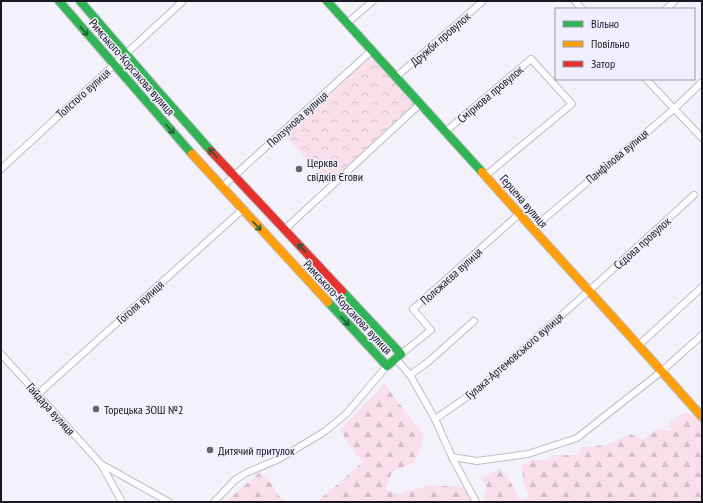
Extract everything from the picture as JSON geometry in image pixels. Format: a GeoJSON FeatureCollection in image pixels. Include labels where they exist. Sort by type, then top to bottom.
{"type":"FeatureCollection","features":[{"type":"Feature","properties":{"kind":"street","name":"Римського-Корсакова вулиця"},"geometry":{"type":"LineString","coordinates":[[59,1],[113,66],[222,188],[387,366],[399,356],[125,55],[80,1]]}},
{"type":"Feature","properties":{"kind":"street","name":"Толстого вулиця"},"geometry":{"type":"LineString","coordinates":[[1,169],[183,1]]}},
{"type":"Feature","properties":{"kind":"street","name":"Герцена вулиця"},"geometry":{"type":"LineString","coordinates":[[327,1],[446,131],[518,214],[590,290],[702,417]]}},
{"type":"Feature","properties":{"kind":"street"},"geometry":{"type":"LineString","coordinates":[[347,23],[373,1]]}},
{"type":"Feature","properties":{"kind":"street","name":"Дружби провулок"},"geometry":{"type":"LineString","coordinates":[[396,77],[483,1]]}},
{"type":"Feature","properties":{"kind":"street"},"geometry":{"type":"LineString","coordinates":[[667,8],[675,1]]}},
{"type":"Feature","properties":{"kind":"street","name":"Ползунова вулиця"},"geometry":{"type":"LineString","coordinates":[[222,188],[372,50]]}},
{"type":"Feature","properties":{"kind":"street","name":"Смірнова провулок"},"geometry":{"type":"LineString","coordinates":[[446,131],[531,59],[572,104],[485,176]]}},
{"type":"Feature","properties":{"kind":"street"},"geometry":{"type":"LineString","coordinates":[[647,80],[702,138]]}},
{"type":"Feature","properties":{"kind":"street","name":"Панфілова вулиця"},"geometry":{"type":"LineString","coordinates":[[532,229],[674,108],[702,82]]}},
{"type":"Feature","properties":{"kind":"street"},"geometry":{"type":"LineString","coordinates":[[284,230],[420,104]]}},
{"type":"Feature","properties":{"kind":"street","name":"Сєдова провулок"},"geometry":{"type":"LineString","coordinates":[[590,290],[694,195]]}},
{"type":"Feature","properties":{"kind":"street","name":"Гоголя вулиця"},"geometry":{"type":"LineString","coordinates":[[38,394],[242,210]]}},
{"type":"Feature","properties":{"kind":"street","name":"Полєжаєва вулиця"},"geometry":{"type":"LineString","coordinates":[[399,356],[431,330],[414,309],[518,214]]}},
{"type":"Feature","properties":{"kind":"street"},"geometry":{"type":"LineString","coordinates":[[639,345],[702,287]]}},
{"type":"Feature","properties":{"kind":"street","name":"Гулака-Артемовського вулиця"},"geometry":{"type":"LineString","coordinates":[[435,419],[477,390],[590,290]]}},
{"type":"Feature","properties":{"kind":"street"},"geometry":{"type":"LineString","coordinates":[[410,375],[428,362],[474,321]]}},
{"type":"Feature","properties":{"kind":"street"},"geometry":{"type":"LineString","coordinates":[[452,457],[477,461],[528,454],[577,438],[662,371],[702,335]]}},
{"type":"Feature","properties":{"kind":"street","name":"Гайдара вулиця"},"geometry":{"type":"LineString","coordinates":[[1,354],[101,464]]}},
{"type":"Feature","properties":{"kind":"street"},"geometry":{"type":"LineString","coordinates":[[399,356],[435,419],[452,457],[476,502]]}},
{"type":"Feature","properties":{"kind":"street"},"geometry":{"type":"LineString","coordinates":[[214,502],[235,480],[246,473],[279,459],[324,432],[346,414],[387,366]]}},
{"type":"Feature","properties":{"kind":"street"},"geometry":{"type":"LineString","coordinates":[[101,464],[122,502]]}},
{"type":"Feature","properties":{"kind":"street"},"geometry":{"type":"LineString","coordinates":[[101,464],[169,502]]}},
{"type":"Feature","properties":{"kind":"green space"},"geometry":{"type":"Polygon","coordinates":[[[372,50],[420,104],[331,186],[282,132],[372,50]]]}},
{"type":"Feature","properties":{"kind":"green space"},"geometry":{"type":"Polygon","coordinates":[[[384,384],[424,435],[415,462],[392,472],[385,490],[399,494],[430,485],[468,487],[476,502],[317,502],[363,462],[355,453],[340,430],[384,384]]]}},
{"type":"Feature","properties":{"kind":"green space"},"geometry":{"type":"Polygon","coordinates":[[[686,412],[702,420],[702,502],[487,502],[484,498],[487,488],[481,478],[499,469],[509,479],[520,500],[529,497],[523,481],[522,466],[532,460],[547,460],[552,455],[576,455],[583,447],[606,445],[630,434],[643,440],[657,429],[671,431],[669,422],[686,412]]]}},
{"type":"Feature","properties":{"kind":"green space"},"geometry":{"type":"Polygon","coordinates":[[[260,472],[271,483],[283,502],[226,502],[260,472]]]}},
{"type":"Feature","properties":{"kind":"traffic: fast"},"geometry":{"type":"LineString","coordinates":[[59,1],[192,154]]}},
{"type":"Feature","properties":{"kind":"traffic: fast"},"geometry":{"type":"LineString","coordinates":[[80,1],[211,151]]}},
{"type":"Feature","properties":{"kind":"traffic: fast"},"geometry":{"type":"LineString","coordinates":[[327,1],[482,172]]}},
{"type":"Feature","properties":{"kind":"traffic: fast"},"geometry":{"type":"LineString","coordinates":[[328,302],[387,366],[401,354],[342,291]]}},
{"type":"Feature","properties":{"kind":"traffic: slow"},"geometry":{"type":"LineString","coordinates":[[192,154],[328,302]]}},
{"type":"Feature","properties":{"kind":"traffic: slow"},"geometry":{"type":"LineString","coordinates":[[482,172],[702,417]]}},
{"type":"Feature","properties":{"kind":"traffic: jam"},"geometry":{"type":"LineString","coordinates":[[211,151],[342,291]]}},
{"type":"Feature","properties":{"kind":"place","name":"Церква свідків Єгови"},"geometry":{"type":"Point","coordinates":[299,169]}},
{"type":"Feature","properties":{"kind":"place","name":"Торецька ЗОШ №2"},"geometry":{"type":"Point","coordinates":[96,409]}},
{"type":"Feature","properties":{"kind":"place","name":"Дитячий притулок"},"geometry":{"type":"Point","coordinates":[210,450]}}]}
